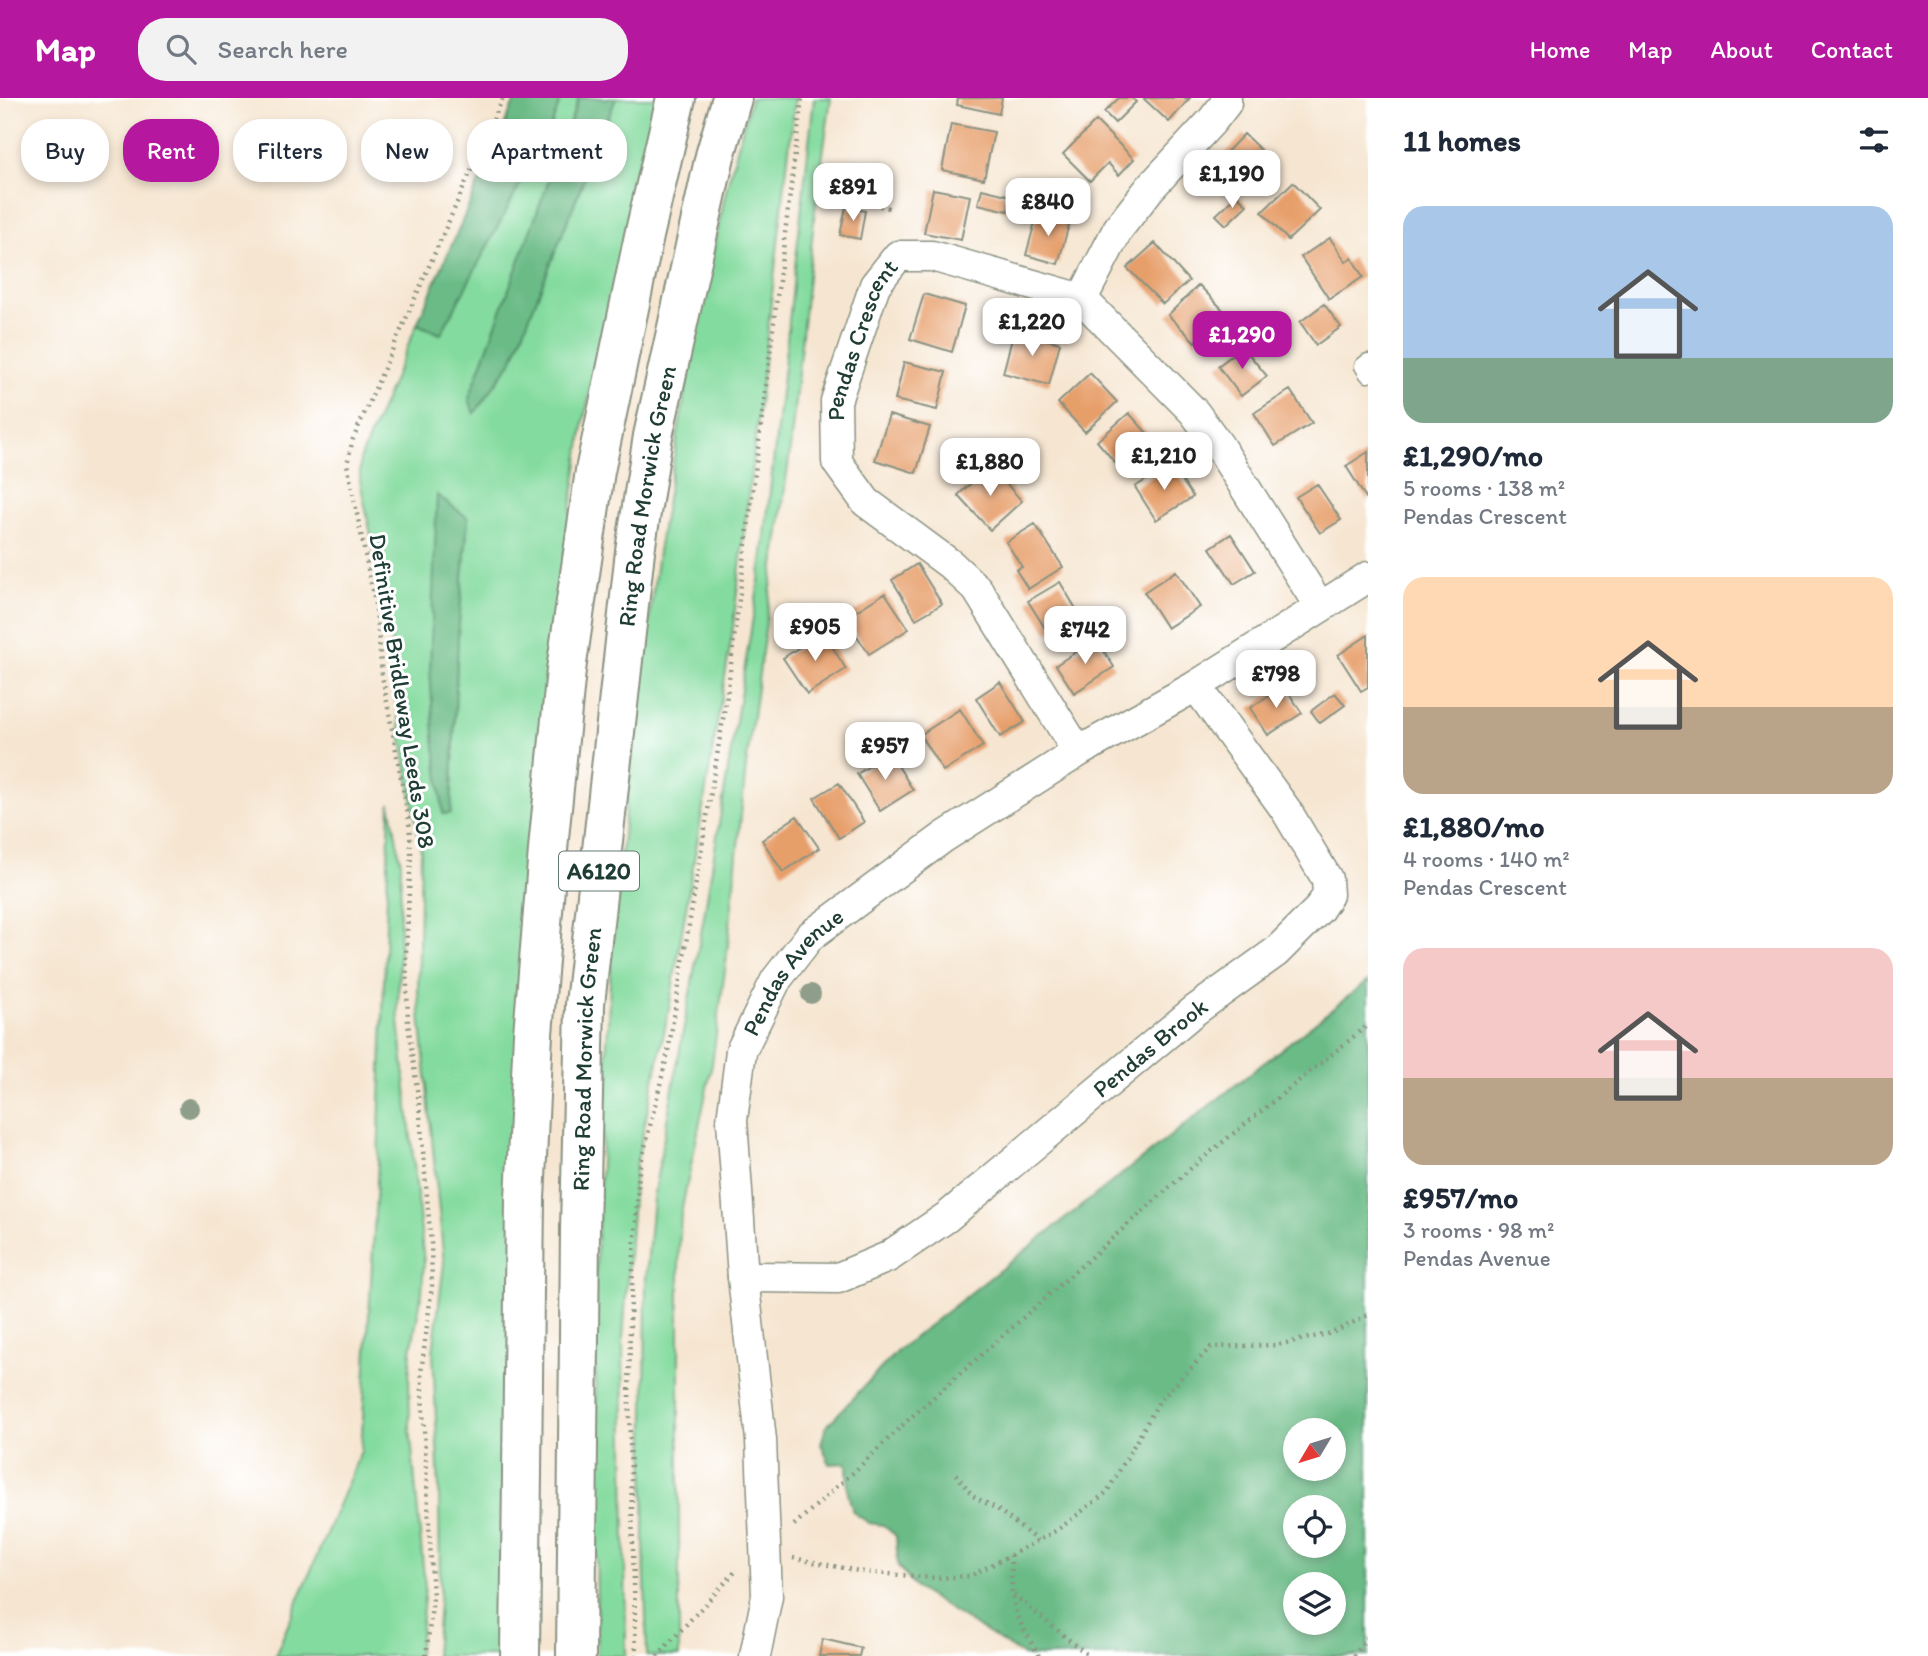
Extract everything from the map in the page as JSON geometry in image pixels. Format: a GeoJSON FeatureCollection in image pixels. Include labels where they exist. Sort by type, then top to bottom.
{"type":"FeatureCollection","features":[{"type":"Feature","properties":{"kind":"highway","name":"A6120"},"geometry":{"type":"LineString","coordinates":[[520,1656],[525,1199],[533,1034],[550,825],[566,670],[594,471],[676,98]]}},
{"type":"Feature","properties":{"kind":"highway","name":"Ring Road Morwick Green"},"geometry":{"type":"LineString","coordinates":[[576,1656],[585,1004],[633,564],[649,461],[715,156],[732,98]]}},
{"type":"Feature","properties":{"kind":"street"},"geometry":{"type":"LineString","coordinates":[[1082,299],[1118,229],[1150,188],[1212,121],[1226,103],[1226,98]]}},
{"type":"Feature","properties":{"kind":"street","name":"Pendas Crescent"},"geometry":{"type":"LineString","coordinates":[[1078,752],[977,589],[950,564],[866,502],[836,462],[836,401],[875,285],[898,256],[932,256],[1082,299],[1194,412],[1219,446],[1320,607]]}},
{"type":"Feature","properties":{"kind":"street","name":"Pendas Avenue"},"geometry":{"type":"LineString","coordinates":[[755,1656],[767,1595],[761,1440],[743,1277],[732,1120],[741,1051],[776,980],[810,936],[944,837],[1078,752],[1196,686],[1368,577]]}},
{"type":"Feature","properties":{"kind":"street","name":"Pendas Brook"},"geometry":{"type":"LineString","coordinates":[[743,1277],[838,1278],[888,1257],[947,1217],[1194,1011],[1276,952],[1319,909],[1328,895],[1327,879],[1286,810],[1196,686]]}},
{"type":"Feature","properties":{"kind":"lane"},"geometry":{"type":"LineString","coordinates":[[1368,362],[1363,366],[1368,374]]}},
{"type":"Feature","properties":{"kind":"path","name":"Definitive Bridleway Leeds 308"},"geometry":{"type":"LineString","coordinates":[[426,1656],[433,1598],[421,1373],[432,1286],[419,1104],[408,1023],[406,951],[410,821],[382,675],[376,609],[347,464],[353,439],[503,98]]}},
{"type":"Feature","properties":{"kind":"path"},"geometry":{"type":"LineString","coordinates":[[636,1656],[629,1403],[630,1319],[639,1171],[668,1052],[727,695],[802,98]]}},
{"type":"Feature","properties":{"kind":"path"},"geometry":{"type":"LineString","coordinates":[[839,197],[893,209]]}},
{"type":"Feature","properties":{"kind":"path"},"geometry":{"type":"LineString","coordinates":[[657,1656],[730,1576],[764,1552],[1198,1162],[1368,1025]]}},
{"type":"Feature","properties":{"kind":"path"},"geometry":{"type":"LineString","coordinates":[[764,1552],[864,1572],[936,1578],[970,1576],[1059,1529],[1107,1492],[1160,1400],[1211,1347],[1278,1345],[1332,1333],[1368,1315]]}},
{"type":"Feature","properties":{"kind":"path"},"geometry":{"type":"LineString","coordinates":[[956,1474],[973,1496],[997,1509],[1038,1541]]}},
{"type":"Feature","properties":{"kind":"path"},"geometry":{"type":"LineString","coordinates":[[1011,1555],[1012,1593],[1017,1617],[1039,1656]]}},
{"type":"Feature","properties":{"kind":"path"},"geometry":{"type":"LineString","coordinates":[[1012,1593],[1089,1656]]}},
{"type":"Feature","properties":{"kind":"path"},"geometry":{"type":"LineString","coordinates":[[1354,1656],[1368,1636]]}},
{"type":"Feature","properties":{"kind":"green space"},"geometry":{"type":"Polygon","coordinates":[[[516,98],[561,98],[554,119],[507,119],[516,98]]]}},
{"type":"Feature","properties":{"kind":"green space"},"geometry":{"type":"Polygon","coordinates":[[[561,98],[579,98],[571,119],[554,119],[561,98]]]}},
{"type":"Feature","properties":{"kind":"green space"},"geometry":{"type":"Polygon","coordinates":[[[579,98],[616,98],[608,119],[571,119],[579,98]]]}},
{"type":"Feature","properties":{"kind":"green space"},"geometry":{"type":"Polygon","coordinates":[[[616,98],[656,98],[584,420],[556,613],[508,1656],[435,1656],[440,1590],[433,1352],[444,1263],[418,993],[421,851],[393,686],[391,634],[360,481],[360,460],[417,324],[440,334],[521,182],[552,182],[512,361],[583,182],[627,182],[627,119],[608,119],[616,98]],[[468,518],[434,737],[444,814],[451,813],[458,636],[468,518]]]}},
{"type":"Feature","properties":{"kind":"green space"},"geometry":{"type":"Polygon","coordinates":[[[751,98],[795,98],[732,635],[669,1009],[635,1170],[623,1339],[626,1656],[597,1656],[595,1284],[611,962],[626,802],[658,552],[692,351],[727,186],[751,98]]]}},
{"type":"Feature","properties":{"kind":"green space"},"geometry":{"type":"Polygon","coordinates":[[[814,98],[831,98],[815,210],[789,459],[746,766],[726,963],[712,1064],[681,1213],[679,1656],[647,1656],[644,1543],[646,1279],[653,1198],[703,922],[762,562],[814,98]]]}},
{"type":"Feature","properties":{"kind":"green space"},"geometry":{"type":"Polygon","coordinates":[[[479,182],[521,182],[441,334],[417,324],[479,182]]]}},
{"type":"Feature","properties":{"kind":"green space"},"geometry":{"type":"Polygon","coordinates":[[[548,182],[583,182],[512,361],[474,414],[469,398],[548,182]]]}},
{"type":"Feature","properties":{"kind":"green space"},"geometry":{"type":"Polygon","coordinates":[[[437,495],[468,518],[458,636],[451,813],[443,814],[434,737],[430,668],[437,495]]]}},
{"type":"Feature","properties":{"kind":"green space"},"geometry":{"type":"Polygon","coordinates":[[[390,803],[401,863],[398,1011],[424,1262],[409,1377],[410,1427],[425,1588],[418,1656],[275,1656],[361,1451],[378,1163],[390,803]]]}},
{"type":"Feature","properties":{"kind":"green space"},"geometry":{"type":"Polygon","coordinates":[[[1368,981],[1368,1656],[1024,1656],[916,1588],[898,1566],[896,1536],[883,1525],[869,1523],[853,1512],[848,1494],[847,1463],[830,1464],[821,1444],[826,1427],[898,1350],[1368,981]]]}},
{"type":"Feature","properties":{"kind":"building"},"geometry":{"type":"Polygon","coordinates":[[[958,98],[1002,98],[999,114],[957,105],[958,98]]]}},
{"type":"Feature","properties":{"kind":"building"},"geometry":{"type":"Polygon","coordinates":[[[1119,98],[1132,98],[1136,102],[1115,123],[1104,112],[1119,98]]]}},
{"type":"Feature","properties":{"kind":"building"},"geometry":{"type":"Polygon","coordinates":[[[1143,98],[1190,98],[1169,122],[1143,98]]]}},
{"type":"Feature","properties":{"kind":"building"},"geometry":{"type":"Polygon","coordinates":[[[1096,121],[1134,159],[1119,175],[1108,163],[1090,181],[1063,154],[1096,121]]]}},
{"type":"Feature","properties":{"kind":"building"},"geometry":{"type":"Polygon","coordinates":[[[951,124],[994,132],[984,179],[942,170],[951,124]]]}},
{"type":"Feature","properties":{"kind":"building"},"geometry":{"type":"Polygon","coordinates":[[[1244,134],[1270,159],[1242,188],[1216,163],[1244,134]]]}},
{"type":"Feature","properties":{"kind":"building"},"geometry":{"type":"Polygon","coordinates":[[[1293,182],[1320,210],[1288,240],[1262,212],[1293,182]]]}},
{"type":"Feature","properties":{"kind":"building"},"geometry":{"type":"Polygon","coordinates":[[[933,189],[970,196],[961,240],[924,233],[933,189]]]}},
{"type":"Feature","properties":{"kind":"building"},"geometry":{"type":"Polygon","coordinates":[[[982,189],[1011,196],[1008,211],[978,204],[982,189]]]}},
{"type":"Feature","properties":{"kind":"building"},"geometry":{"type":"Polygon","coordinates":[[[1030,191],[1055,198],[1052,210],[1027,203],[1030,191]]]}},
{"type":"Feature","properties":{"kind":"building"},"geometry":{"type":"Polygon","coordinates":[[[1237,195],[1247,205],[1226,225],[1216,215],[1237,195]]]}},
{"type":"Feature","properties":{"kind":"building"},"geometry":{"type":"Polygon","coordinates":[[[846,207],[865,211],[860,239],[840,235],[846,207]]]}},
{"type":"Feature","properties":{"kind":"building"},"geometry":{"type":"Polygon","coordinates":[[[1038,211],[1070,221],[1058,264],[1026,255],[1038,211]]]}},
{"type":"Feature","properties":{"kind":"building"},"geometry":{"type":"Polygon","coordinates":[[[1330,238],[1346,262],[1352,258],[1363,277],[1329,299],[1301,257],[1330,238]]]}},
{"type":"Feature","properties":{"kind":"building"},"geometry":{"type":"Polygon","coordinates":[[[1155,243],[1189,281],[1163,304],[1127,268],[1155,243]]]}},
{"type":"Feature","properties":{"kind":"building"},"geometry":{"type":"Polygon","coordinates":[[[1199,285],[1226,313],[1195,342],[1168,315],[1199,285]]]}},
{"type":"Feature","properties":{"kind":"building"},"geometry":{"type":"Polygon","coordinates":[[[924,294],[965,306],[952,352],[910,339],[924,294]]]}},
{"type":"Feature","properties":{"kind":"building"},"geometry":{"type":"Polygon","coordinates":[[[1324,304],[1341,327],[1316,345],[1300,322],[1324,304]]]}},
{"type":"Feature","properties":{"kind":"building"},"geometry":{"type":"Polygon","coordinates":[[[1261,315],[1270,326],[1250,342],[1240,330],[1261,315]]]}},
{"type":"Feature","properties":{"kind":"building"},"geometry":{"type":"Polygon","coordinates":[[[1014,331],[1060,343],[1049,385],[1003,373],[1014,331]]]}},
{"type":"Feature","properties":{"kind":"building"},"geometry":{"type":"Polygon","coordinates":[[[1243,347],[1267,376],[1241,396],[1218,366],[1243,347]]]}},
{"type":"Feature","properties":{"kind":"building"},"geometry":{"type":"Polygon","coordinates":[[[904,362],[946,372],[937,410],[895,400],[904,362]]]}},
{"type":"Feature","properties":{"kind":"building"},"geometry":{"type":"Polygon","coordinates":[[[1090,373],[1117,402],[1085,432],[1058,403],[1090,373]]]}},
{"type":"Feature","properties":{"kind":"building"},"geometry":{"type":"Polygon","coordinates":[[[1290,390],[1312,423],[1275,446],[1254,413],[1290,390]]]}},
{"type":"Feature","properties":{"kind":"building"},"geometry":{"type":"Polygon","coordinates":[[[1129,413],[1155,442],[1122,471],[1097,441],[1129,413]]]}},
{"type":"Feature","properties":{"kind":"building"},"geometry":{"type":"Polygon","coordinates":[[[889,415],[930,427],[916,473],[875,460],[889,415]]]}},
{"type":"Feature","properties":{"kind":"building"},"geometry":{"type":"Polygon","coordinates":[[[1368,452],[1368,501],[1346,466],[1368,452]]]}},
{"type":"Feature","properties":{"kind":"building"},"geometry":{"type":"Polygon","coordinates":[[[1171,464],[1193,497],[1156,520],[1135,487],[1171,464]]]}},
{"type":"Feature","properties":{"kind":"building"},"geometry":{"type":"Polygon","coordinates":[[[990,466],[1022,501],[990,530],[958,495],[990,466]]]}},
{"type":"Feature","properties":{"kind":"building"},"geometry":{"type":"Polygon","coordinates":[[[1317,484],[1341,520],[1320,533],[1296,497],[1317,484]]]}},
{"type":"Feature","properties":{"kind":"building"},"geometry":{"type":"Polygon","coordinates":[[[1035,524],[1063,567],[1028,589],[1016,570],[1022,567],[1006,542],[1035,524]]]}},
{"type":"Feature","properties":{"kind":"building"},"geometry":{"type":"Polygon","coordinates":[[[1231,534],[1255,571],[1234,584],[1210,548],[1231,534]]]}},
{"type":"Feature","properties":{"kind":"building"},"geometry":{"type":"Polygon","coordinates":[[[917,564],[942,604],[916,619],[892,580],[917,564]]]}},
{"type":"Feature","properties":{"kind":"building"},"geometry":{"type":"Polygon","coordinates":[[[1176,571],[1200,607],[1167,628],[1144,592],[1176,571]]]}},
{"type":"Feature","properties":{"kind":"building"},"geometry":{"type":"Polygon","coordinates":[[[1060,582],[1079,614],[1048,633],[1028,601],[1060,582]]]}},
{"type":"Feature","properties":{"kind":"building"},"geometry":{"type":"Polygon","coordinates":[[[885,593],[909,629],[869,654],[845,618],[885,593]]]}},
{"type":"Feature","properties":{"kind":"building"},"geometry":{"type":"Polygon","coordinates":[[[823,632],[846,669],[807,694],[783,658],[823,632]]]}},
{"type":"Feature","properties":{"kind":"building"},"geometry":{"type":"Polygon","coordinates":[[[1368,635],[1368,687],[1361,691],[1338,655],[1368,635]]]}},
{"type":"Feature","properties":{"kind":"building"},"geometry":{"type":"Polygon","coordinates":[[[1096,639],[1114,667],[1074,693],[1056,665],[1096,639]]]}},
{"type":"Feature","properties":{"kind":"building"},"geometry":{"type":"Polygon","coordinates":[[[1000,682],[1025,722],[1000,737],[976,698],[1000,682]]]}},
{"type":"Feature","properties":{"kind":"building"},"geometry":{"type":"Polygon","coordinates":[[[1284,686],[1302,713],[1268,735],[1250,708],[1284,686]]]}},
{"type":"Feature","properties":{"kind":"building"},"geometry":{"type":"Polygon","coordinates":[[[1335,693],[1345,705],[1320,723],[1311,711],[1335,693]]]}},
{"type":"Feature","properties":{"kind":"building"},"geometry":{"type":"Polygon","coordinates":[[[960,709],[983,746],[943,771],[920,735],[960,709]]]}},
{"type":"Feature","properties":{"kind":"building"},"geometry":{"type":"Polygon","coordinates":[[[890,753],[913,790],[880,811],[857,774],[890,753]]]}},
{"type":"Feature","properties":{"kind":"building"},"geometry":{"type":"Polygon","coordinates":[[[839,783],[864,822],[839,838],[814,798],[839,783]]]}},
{"type":"Feature","properties":{"kind":"building"},"geometry":{"type":"Polygon","coordinates":[[[797,816],[819,848],[783,872],[762,840],[797,816]]]}},
{"type":"Feature","properties":{"kind":"building"},"geometry":{"type":"Polygon","coordinates":[[[823,1639],[861,1648],[859,1656],[819,1656],[823,1639]]]}}]}
